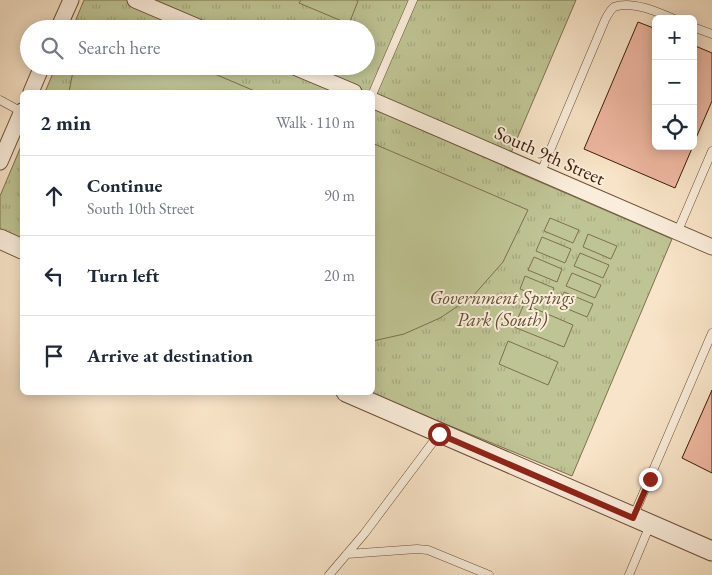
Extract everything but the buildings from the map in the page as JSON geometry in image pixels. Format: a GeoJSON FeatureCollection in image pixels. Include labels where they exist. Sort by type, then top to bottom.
{"type":"FeatureCollection","features":[{"type":"Feature","properties":{"kind":"street"},"geometry":{"type":"LineString","coordinates":[[62,20],[71,0]]}},
{"type":"Feature","properties":{"kind":"street"},"geometry":{"type":"LineString","coordinates":[[135,0],[182,20]]}},
{"type":"Feature","properties":{"kind":"street"},"geometry":{"type":"LineString","coordinates":[[31,90],[38,75]]}},
{"type":"Feature","properties":{"kind":"street"},"geometry":{"type":"LineString","coordinates":[[313,75],[349,90]]}},
{"type":"Feature","properties":{"kind":"street","name":"South 9th Street"},"geometry":{"type":"LineString","coordinates":[[375,101],[712,247]]}},
{"type":"Feature","properties":{"kind":"street"},"geometry":{"type":"LineString","coordinates":[[0,162],[20,116]]}},
{"type":"Feature","properties":{"kind":"street"},"geometry":{"type":"LineString","coordinates":[[0,239],[20,248]]}},
{"type":"Feature","properties":{"kind":"street"},"geometry":{"type":"LineString","coordinates":[[353,395],[712,551]]}},
{"type":"Feature","properties":{"kind":"lane"},"geometry":{"type":"LineString","coordinates":[[374,90],[413,0]]}},
{"type":"Feature","properties":{"kind":"lane"},"geometry":{"type":"LineString","coordinates":[[541,172],[605,20],[613,8],[624,4],[641,5],[665,15]]}},
{"type":"Feature","properties":{"kind":"lane"},"geometry":{"type":"LineString","coordinates":[[697,28],[712,34]]}},
{"type":"Feature","properties":{"kind":"lane"},"geometry":{"type":"LineString","coordinates":[[0,100],[20,110]]}},
{"type":"Feature","properties":{"kind":"lane"},"geometry":{"type":"LineString","coordinates":[[678,232],[712,151]]}},
{"type":"Feature","properties":{"kind":"lane"},"geometry":{"type":"LineString","coordinates":[[629,575],[641,521],[712,333]]}},
{"type":"Feature","properties":{"kind":"lane"},"geometry":{"type":"LineString","coordinates":[[329,575],[439,434]]}},
{"type":"Feature","properties":{"kind":"lane"},"geometry":{"type":"LineString","coordinates":[[347,554],[417,549],[428,550],[489,575]]}},
{"type":"Feature","properties":{"kind":"green space","name":"Government Springs Park (South)"},"geometry":{"type":"Polygon","coordinates":[[[84,0],[576,0],[505,167],[672,239],[572,476],[375,395],[375,90],[46,90],[52,75],[375,75],[375,20],[76,20],[84,0]]]}},
{"type":"Feature","properties":{"kind":"green space"},"geometry":{"type":"Polygon","coordinates":[[[301,0],[358,1],[351,20],[339,20],[299,3],[301,0]]]}},
{"type":"Feature","properties":{"kind":"green space"},"geometry":{"type":"Polygon","coordinates":[[[72,75],[217,75],[252,90],[69,90],[72,75]]]}},
{"type":"Feature","properties":{"kind":"green space"},"geometry":{"type":"Polygon","coordinates":[[[375,144],[528,210],[503,262],[473,296],[440,318],[404,334],[375,341],[375,144]]]}},
{"type":"Feature","properties":{"kind":"green space"},"geometry":{"type":"Polygon","coordinates":[[[20,149],[20,247],[0,239],[0,196],[20,149]]]}},
{"type":"Feature","properties":{"kind":"green space"},"geometry":{"type":"Polygon","coordinates":[[[550,218],[579,230],[573,243],[544,231],[550,218]]]}},
{"type":"Feature","properties":{"kind":"green space"},"geometry":{"type":"Polygon","coordinates":[[[588,234],[617,246],[611,259],[583,247],[588,234]]]}},
{"type":"Feature","properties":{"kind":"green space"},"geometry":{"type":"Polygon","coordinates":[[[542,237],[571,249],[565,263],[536,251],[542,237]]]}},
{"type":"Feature","properties":{"kind":"green space"},"geometry":{"type":"Polygon","coordinates":[[[580,253],[609,265],[603,278],[574,266],[580,253]]]}},
{"type":"Feature","properties":{"kind":"green space"},"geometry":{"type":"Polygon","coordinates":[[[534,257],[562,269],[557,282],[528,270],[534,257]]]}},
{"type":"Feature","properties":{"kind":"green space"},"geometry":{"type":"Polygon","coordinates":[[[572,273],[601,285],[595,298],[566,286],[572,273]]]}},
{"type":"Feature","properties":{"kind":"green space"},"geometry":{"type":"Polygon","coordinates":[[[525,276],[554,288],[549,301],[520,289],[525,276]]]}},
{"type":"Feature","properties":{"kind":"green space"},"geometry":{"type":"Polygon","coordinates":[[[564,292],[593,304],[587,317],[558,305],[564,292]]]}},
{"type":"Feature","properties":{"kind":"green space"},"geometry":{"type":"Polygon","coordinates":[[[524,304],[573,325],[564,347],[514,327],[524,304]]]}},
{"type":"Feature","properties":{"kind":"green space"},"geometry":{"type":"Polygon","coordinates":[[[508,341],[558,362],[548,385],[499,364],[508,341]]]}},
{"type":"Feature","properties":{"kind":"route"},"geometry":{"type":"LineString","coordinates":[[439,434],[633,518],[650,479]]}}]}
